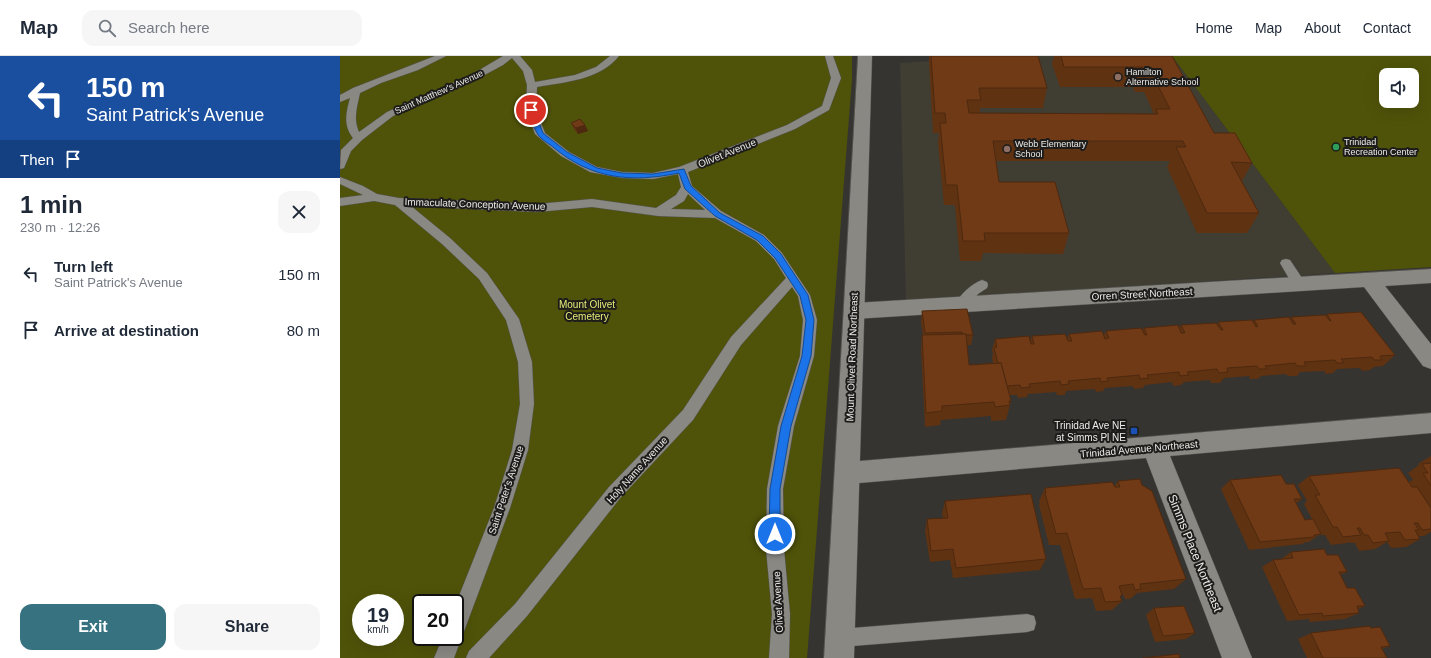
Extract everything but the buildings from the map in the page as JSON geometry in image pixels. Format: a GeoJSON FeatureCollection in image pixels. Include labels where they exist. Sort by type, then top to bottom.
{"type":"FeatureCollection","features":[{"type":"Feature","properties":{"kind":"street","name":"Mount Olivet Road Northeast"},"geometry":{"type":"LineString","coordinates":[[840,648],[865,56]]}},
{"type":"Feature","properties":{"kind":"street","name":"Orren Street Northeast"},"geometry":{"type":"LineString","coordinates":[[854,311],[1431,276]]}},
{"type":"Feature","properties":{"kind":"street"},"geometry":{"type":"LineString","coordinates":[[1369,280],[1431,360]]}},
{"type":"Feature","properties":{"kind":"street","name":"Trinidad Avenue Northeast"},"geometry":{"type":"LineString","coordinates":[[848,473],[1431,423]]}},
{"type":"Feature","properties":{"kind":"street","name":"Simms Place Northeast"},"geometry":{"type":"LineString","coordinates":[[1154,447],[1237,658]]}},
{"type":"Feature","properties":{"kind":"lane"},"geometry":{"type":"LineString","coordinates":[[340,98],[356,90],[442,56]]}},
{"type":"Feature","properties":{"kind":"lane","name":"Saint Matthew's Avenue"},"geometry":{"type":"LineString","coordinates":[[340,166],[343,152],[358,138],[390,114],[474,77],[500,63],[509,56]]}},
{"type":"Feature","properties":{"kind":"lane"},"geometry":{"type":"LineString","coordinates":[[515,56],[527,70],[560,80]]}},
{"type":"Feature","properties":{"kind":"lane"},"geometry":{"type":"LineString","coordinates":[[532,86],[577,77],[599,69],[615,56]]}},
{"type":"Feature","properties":{"kind":"lane","name":"Olivet Avenue"},"geometry":{"type":"LineString","coordinates":[[527,70],[532,86],[531,110],[540,134],[565,154],[594,170],[622,176],[653,176],[682,170],[791,127],[826,108],[836,78],[829,56]]}},
{"type":"Feature","properties":{"kind":"lane"},"geometry":{"type":"LineString","coordinates":[[356,90],[351,111],[352,132],[358,138]]}},
{"type":"Feature","properties":{"kind":"lane"},"geometry":{"type":"LineString","coordinates":[[340,108],[351,111]]}},
{"type":"Feature","properties":{"kind":"lane"},"geometry":{"type":"LineString","coordinates":[[658,212],[680,198],[687,187],[682,170]]}},
{"type":"Feature","properties":{"kind":"lane"},"geometry":{"type":"LineString","coordinates":[[340,180],[359,188],[374,197]]}},
{"type":"Feature","properties":{"kind":"lane","name":"Olivet Avenue"},"geometry":{"type":"LineString","coordinates":[[687,187],[717,214],[760,238],[778,256],[804,295],[810,320],[807,356],[786,426],[775,489],[775,549],[781,614],[779,658]]}},
{"type":"Feature","properties":{"kind":"lane","name":"Immaculate Conception Avenue"},"geometry":{"type":"LineString","coordinates":[[340,202],[374,197],[399,202],[537,208],[592,203],[658,212],[717,214]]}},
{"type":"Feature","properties":{"kind":"lane","name":"Saint Peter's Avenue"},"geometry":{"type":"LineString","coordinates":[[399,202],[446,241],[483,276],[512,319],[525,362],[527,404],[520,450],[502,508],[464,607]]}},
{"type":"Feature","properties":{"kind":"lane"},"geometry":{"type":"LineString","coordinates":[[1286,263],[1299,284]]}},
{"type":"Feature","properties":{"kind":"lane","name":"Holy Name Avenue"},"geometry":{"type":"LineString","coordinates":[[476,658],[521,610],[615,492],[688,415],[736,341],[794,278]]}},
{"type":"Feature","properties":{"kind":"lane"},"geometry":{"type":"LineString","coordinates":[[962,304],[973,291],[982,285]]}},
{"type":"Feature","properties":{"kind":"lane"},"geometry":{"type":"LineString","coordinates":[[840,648],[1027,623]]}},
{"type":"Feature","properties":{"kind":"lane"},"geometry":{"type":"LineString","coordinates":[[444,658],[449,646]]}},
{"type":"Feature","properties":{"kind":"shaded area"},"geometry":{"type":"Polygon","coordinates":[[[1010,56],[1172,56],[1335,273],[906,301],[900,63],[1010,56]]]}},
{"type":"Feature","properties":{"kind":"green space","name":"Mount Olivet Cemetery"},"geometry":{"type":"Polygon","coordinates":[[[340,56],[852,56],[852,79],[807,658],[340,658],[340,56]]]}},
{"type":"Feature","properties":{"kind":"green space","name":"Trinidad Recreation Center"},"geometry":{"type":"Polygon","coordinates":[[[1172,56],[1431,56],[1431,267],[1335,273],[1172,56]]]}},
{"type":"Feature","properties":{"kind":"place","name":"Hamilton Alternative School"},"geometry":{"type":"Point","coordinates":[1118,77]}},
{"type":"Feature","properties":{"kind":"place","name":"Trinidad Recreation Center"},"geometry":{"type":"Point","coordinates":[1336,147]}},
{"type":"Feature","properties":{"kind":"place","name":"Webb Elementary School"},"geometry":{"type":"Point","coordinates":[1007,149]}},
{"type":"Feature","properties":{"kind":"place","name":"Trinidad Ave NE at Simms Pl NE"},"geometry":{"type":"Point","coordinates":[1134,431]}},
{"type":"Feature","properties":{"kind":"route"},"geometry":{"type":"LineString","coordinates":[[531,110],[540,134],[565,154],[594,170],[622,176],[653,176],[682,170],[687,187],[717,214],[760,238],[778,256],[804,295],[810,320],[807,356],[786,426],[775,489],[775,534]]}}]}
